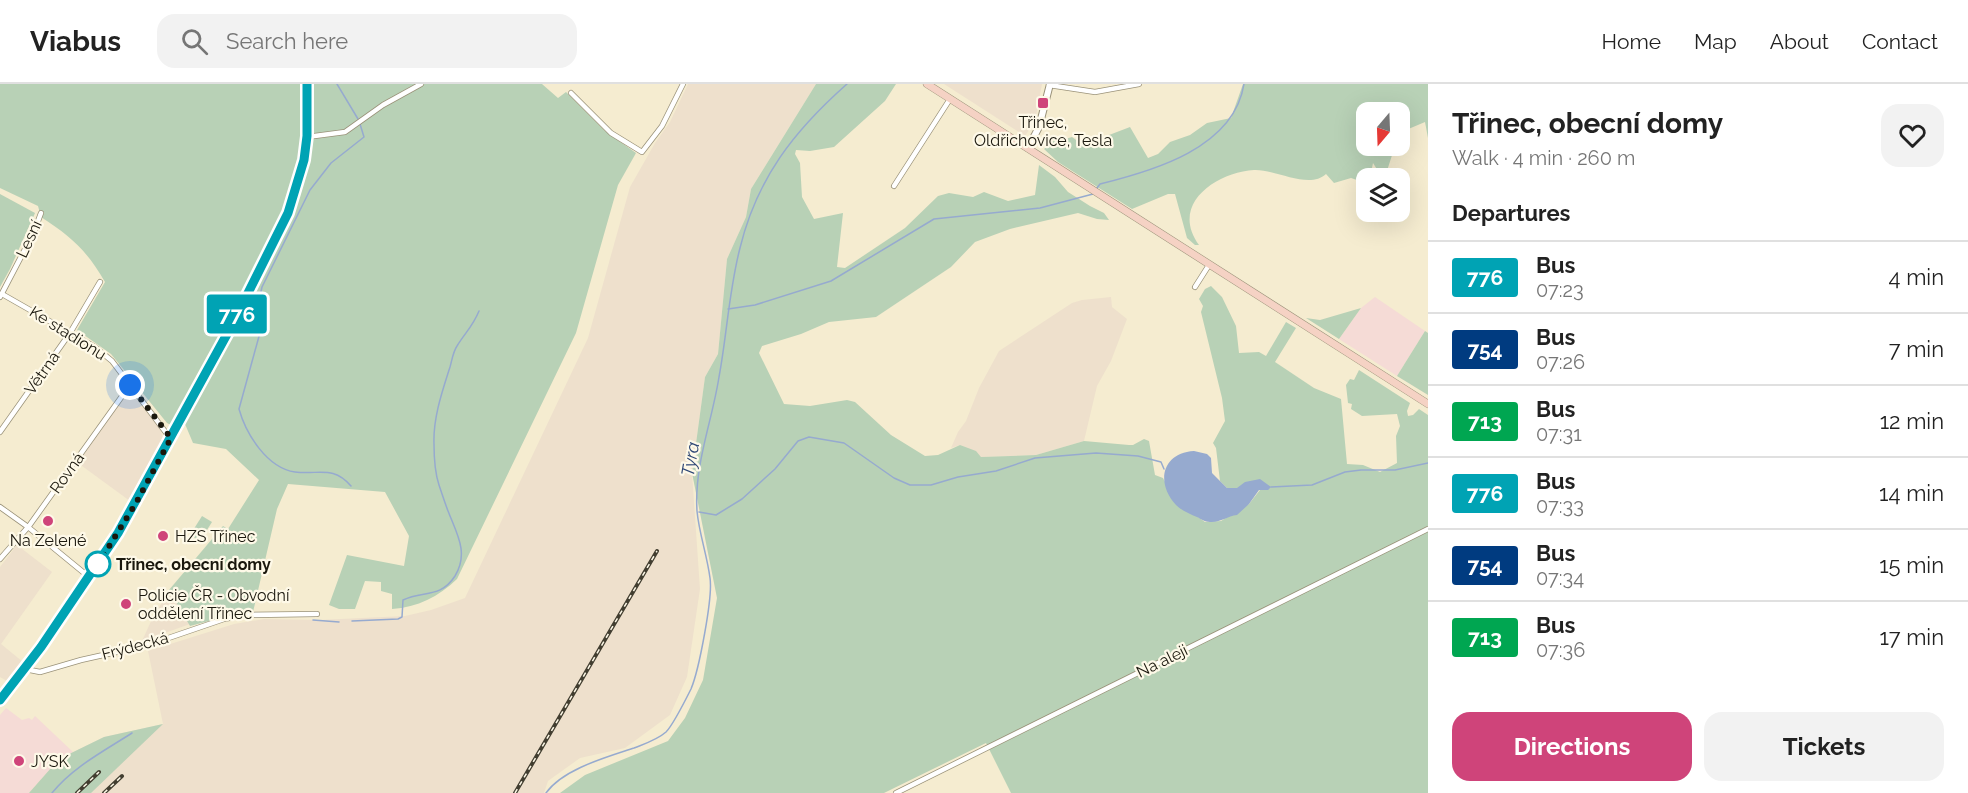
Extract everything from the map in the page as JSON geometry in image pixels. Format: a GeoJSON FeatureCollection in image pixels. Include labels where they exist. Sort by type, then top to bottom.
{"type":"FeatureCollection","features":[{"type":"Feature","properties":{"kind":"main road"},"geometry":{"type":"LineString","coordinates":[[0,700],[25,669],[89,577],[136,503],[232,325],[288,213],[299,178],[307,136],[307,84]]}},
{"type":"Feature","properties":{"kind":"main road"},"geometry":{"type":"LineString","coordinates":[[927,84],[1428,404]]}},
{"type":"Feature","properties":{"kind":"street"},"geometry":{"type":"LineString","coordinates":[[307,136],[345,132],[382,105],[421,84]]}},
{"type":"Feature","properties":{"kind":"street"},"geometry":{"type":"LineString","coordinates":[[571,93],[610,133],[642,152],[662,126],[683,84]]}},
{"type":"Feature","properties":{"kind":"street"},"geometry":{"type":"LineString","coordinates":[[1028,148],[1039,127],[1049,84],[1095,92],[1139,84]]}},
{"type":"Feature","properties":{"kind":"street"},"geometry":{"type":"LineString","coordinates":[[894,186],[950,99]]}},
{"type":"Feature","properties":{"kind":"street","name":"Lesní"},"geometry":{"type":"LineString","coordinates":[[1,295],[34,232],[41,213]]}},
{"type":"Feature","properties":{"kind":"street"},"geometry":{"type":"LineString","coordinates":[[1195,287],[1209,265]]}},
{"type":"Feature","properties":{"kind":"street","name":"Větrná"},"geometry":{"type":"LineString","coordinates":[[0,432],[70,333],[100,282]]}},
{"type":"Feature","properties":{"kind":"street","name":"Ke stadionu"},"geometry":{"type":"LineString","coordinates":[[1,295],[95,347],[112,361],[171,438]]}},
{"type":"Feature","properties":{"kind":"street","name":"Rovná"},"geometry":{"type":"LineString","coordinates":[[0,559],[28,527],[130,385]]}},
{"type":"Feature","properties":{"kind":"street"},"geometry":{"type":"LineString","coordinates":[[0,507],[89,577]]}},
{"type":"Feature","properties":{"kind":"street","name":"Na aleji"},"geometry":{"type":"LineString","coordinates":[[899,792],[1428,529]]}},
{"type":"Feature","properties":{"kind":"street","name":"Frýdecká"},"geometry":{"type":"LineString","coordinates":[[25,669],[40,672],[66,663],[148,645],[224,619],[245,615],[317,614]]}},
{"type":"Feature","properties":{"kind":"shaded area"},"geometry":{"type":"Polygon","coordinates":[[[688,84],[816,84],[751,189],[746,217],[727,259],[718,354],[705,377],[692,473],[700,589],[687,677],[670,715],[625,748],[580,758],[548,781],[544,793],[29,793],[59,759],[104,737],[163,724],[148,651],[234,624],[264,619],[319,620],[405,616],[465,598],[588,338],[630,187],[670,122],[688,84]]]}},
{"type":"Feature","properties":{"kind":"shaded area"},"geometry":{"type":"Polygon","coordinates":[[[944,84],[1042,84],[1035,121],[1025,136],[944,84]]]}},
{"type":"Feature","properties":{"kind":"shaded area"},"geometry":{"type":"Polygon","coordinates":[[[1111,297],[1112,307],[1127,319],[1111,361],[1097,386],[1084,441],[1036,455],[981,457],[960,445],[951,448],[999,351],[1072,303],[1111,297]]]}},
{"type":"Feature","properties":{"kind":"shaded area"},"geometry":{"type":"Polygon","coordinates":[[[1375,297],[1425,331],[1397,376],[1339,339],[1361,308],[1375,297]]]}},
{"type":"Feature","properties":{"kind":"shaded area"},"geometry":{"type":"Polygon","coordinates":[[[132,394],[161,430],[163,441],[130,501],[78,463],[123,399],[132,394]]]}},
{"type":"Feature","properties":{"kind":"shaded area"},"geometry":{"type":"Polygon","coordinates":[[[17,545],[52,572],[1,644],[23,662],[7,681],[0,677],[0,567],[17,545]]]}},
{"type":"Feature","properties":{"kind":"shaded area"},"geometry":{"type":"Polygon","coordinates":[[[170,590],[193,623],[142,641],[153,617],[170,590]]]}},
{"type":"Feature","properties":{"kind":"shaded area"},"geometry":{"type":"Polygon","coordinates":[[[6,708],[22,720],[29,718],[32,720],[35,716],[73,752],[59,759],[29,793],[0,793],[0,715],[6,708]]]}},
{"type":"Feature","properties":{"kind":"green space"},"geometry":{"type":"Polygon","coordinates":[[[0,84],[303,84],[303,136],[300,159],[285,212],[173,426],[167,423],[111,354],[77,330],[105,282],[92,262],[70,238],[41,217],[38,206],[0,188],[0,84]]]}},
{"type":"Feature","properties":{"kind":"green space"},"geometry":{"type":"Polygon","coordinates":[[[311,84],[542,84],[558,98],[566,92],[605,131],[636,153],[618,185],[576,333],[457,579],[427,600],[401,608],[392,609],[392,594],[381,591],[381,582],[365,581],[355,609],[339,609],[329,605],[347,555],[404,566],[409,536],[385,492],[288,484],[277,509],[253,612],[239,613],[190,626],[169,590],[223,526],[228,529],[259,480],[226,449],[193,443],[185,424],[292,215],[308,161],[311,137],[311,84]]]}},
{"type":"Feature","properties":{"kind":"green space"},"geometry":{"type":"Polygon","coordinates":[[[816,84],[896,84],[885,101],[834,147],[810,151],[796,150],[795,154],[800,163],[802,197],[814,219],[843,213],[837,267],[845,268],[905,228],[938,196],[949,193],[973,197],[984,192],[1008,201],[1035,195],[1039,165],[1055,177],[1068,192],[1104,213],[1109,220],[1078,213],[1010,229],[975,242],[951,267],[876,317],[829,322],[801,334],[762,346],[759,353],[784,404],[810,406],[847,400],[855,402],[891,435],[925,456],[938,455],[960,445],[976,451],[981,457],[1036,455],[1084,441],[1133,445],[1144,439],[1149,441],[1155,475],[1163,478],[1167,486],[1205,522],[1221,521],[1249,504],[1260,490],[1268,490],[1227,488],[1220,481],[1216,448],[1213,443],[1225,421],[1222,398],[1201,312],[1203,306],[1199,299],[1205,289],[1211,286],[1222,297],[1236,326],[1239,353],[1259,352],[1266,356],[1286,322],[1296,328],[1275,362],[1314,388],[1341,399],[1347,464],[1363,465],[1380,472],[1397,463],[1396,436],[1400,426],[1397,414],[1362,416],[1351,409],[1352,404],[1348,403],[1346,385],[1350,379],[1354,380],[1359,370],[1410,403],[1408,416],[1413,415],[1419,409],[1428,415],[1428,793],[1011,793],[986,743],[884,793],[560,793],[585,775],[668,741],[685,718],[703,680],[717,598],[692,473],[705,377],[718,354],[727,259],[746,217],[751,189],[816,84]]]}},
{"type":"Feature","properties":{"kind":"green space"},"geometry":{"type":"Polygon","coordinates":[[[1243,84],[1428,84],[1428,138],[1425,122],[1410,128],[1410,102],[1356,102],[1356,156],[1392,156],[1388,168],[1376,168],[1373,163],[1372,168],[1356,168],[1356,180],[1351,178],[1334,183],[1326,174],[1311,180],[1302,180],[1254,170],[1226,177],[1201,193],[1193,204],[1190,216],[1191,230],[1199,245],[1195,245],[1187,238],[1175,194],[1168,194],[1132,209],[1058,162],[1044,149],[1056,139],[1059,141],[1072,137],[1083,145],[1130,127],[1148,158],[1158,154],[1170,142],[1190,135],[1207,123],[1231,118],[1243,84]]]}},
{"type":"Feature","properties":{"kind":"green space"},"geometry":{"type":"Polygon","coordinates":[[[0,194],[35,213],[0,287],[0,194]]]}},
{"type":"Feature","properties":{"kind":"green space"},"geometry":{"type":"Polygon","coordinates":[[[1361,308],[1339,339],[1306,318],[1320,320],[1361,308]]]}},
{"type":"Feature","properties":{"kind":"green space"},"geometry":{"type":"Polygon","coordinates":[[[1425,331],[1428,333],[1428,395],[1397,376],[1425,331]]]}},
{"type":"Feature","properties":{"kind":"green space"},"geometry":{"type":"Polygon","coordinates":[[[202,516],[212,522],[200,541],[190,535],[202,516]]]}},
{"type":"Feature","properties":{"kind":"green space"},"geometry":{"type":"Polygon","coordinates":[[[163,724],[91,793],[29,793],[59,759],[104,737],[163,724]]]}},
{"type":"Feature","properties":{"kind":"water"},"geometry":{"type":"Polygon","coordinates":[[[1194,451],[1207,454],[1211,458],[1212,473],[1227,488],[1237,488],[1245,482],[1260,479],[1271,487],[1268,490],[1259,490],[1237,515],[1214,522],[1208,522],[1183,511],[1170,497],[1164,479],[1165,471],[1174,457],[1194,451]]]}},
{"type":"Feature","properties":{"kind":"waterway"},"geometry":{"type":"LineString","coordinates":[[337,84],[358,119]]}},
{"type":"Feature","properties":{"kind":"waterway","name":"Tyra"},"geometry":{"type":"LineString","coordinates":[[546,793],[563,777],[574,771],[655,740],[662,735],[672,724],[691,689],[705,634],[710,587],[709,569],[697,511],[698,477],[716,394],[740,248],[756,199],[780,157],[810,120],[847,84]]}},
{"type":"Feature","properties":{"kind":"waterway"},"geometry":{"type":"LineString","coordinates":[[1097,188],[1100,184],[1166,164],[1208,140],[1225,125],[1237,106],[1244,84]]}},
{"type":"Feature","properties":{"kind":"waterway"},"geometry":{"type":"LineString","coordinates":[[351,486],[344,479],[332,473],[295,472],[275,464],[252,439],[239,409],[261,329],[262,287],[310,190],[331,163],[364,137],[360,124]]}},
{"type":"Feature","properties":{"kind":"waterway"},"geometry":{"type":"LineString","coordinates":[[728,309],[755,305],[831,281],[934,219],[1040,208],[1093,194]]}},
{"type":"Feature","properties":{"kind":"waterway"},"geometry":{"type":"LineString","coordinates":[[352,621],[398,619],[402,617],[403,600],[443,588],[455,576],[459,568],[460,544],[438,480],[434,434],[439,405],[454,351],[479,311]]}},
{"type":"Feature","properties":{"kind":"waterway"},"geometry":{"type":"LineString","coordinates":[[699,512],[716,515],[742,499],[775,469],[798,441],[809,437],[844,443],[894,478],[910,485],[931,485],[958,477],[996,471],[1035,458],[1096,453],[1138,456],[1161,462],[1164,469]]}},
{"type":"Feature","properties":{"kind":"waterway"},"geometry":{"type":"LineString","coordinates":[[1271,487],[1312,485],[1345,472],[1395,470],[1428,463]]}},
{"type":"Feature","properties":{"kind":"waterway"},"geometry":{"type":"LineString","coordinates":[[313,620],[339,622]]}},
{"type":"Feature","properties":{"kind":"waterway"},"geometry":{"type":"LineString","coordinates":[[52,793],[79,767],[132,733]]}},
{"type":"Feature","properties":{"kind":"railway"},"geometry":{"type":"LineString","coordinates":[[515,793],[657,551]]}},
{"type":"Feature","properties":{"kind":"railway"},"geometry":{"type":"LineString","coordinates":[[77,793],[99,772]]}},
{"type":"Feature","properties":{"kind":"railway"},"geometry":{"type":"LineString","coordinates":[[104,793],[122,776]]}},
{"type":"Feature","properties":{"kind":"bus line","name":"776"},"geometry":{"type":"LineString","coordinates":[[0,700],[41,647],[136,503],[232,325],[288,213],[304,160],[307,136],[307,84]]}},
{"type":"Feature","properties":{"kind":"place","name":"Třinec, Oldřichovice, Tesla"},"geometry":{"type":"Point","coordinates":[1043,103]}},
{"type":"Feature","properties":{"kind":"place","name":"Na Zelené"},"geometry":{"type":"Point","coordinates":[48,521]}},
{"type":"Feature","properties":{"kind":"place","name":"HZS Třinec"},"geometry":{"type":"Point","coordinates":[163,536]}},
{"type":"Feature","properties":{"kind":"place","name":"Třinec, obecní domy"},"geometry":{"type":"Point","coordinates":[98,564]}},
{"type":"Feature","properties":{"kind":"place","name":"Policie ČR - Obvodní oddělení Třinec"},"geometry":{"type":"Point","coordinates":[126,604]}},
{"type":"Feature","properties":{"kind":"place","name":"JYSK"},"geometry":{"type":"Point","coordinates":[19,761]}},
{"type":"Feature","properties":{"kind":"route"},"geometry":{"type":"LineString","coordinates":[[98,564],[136,503],[171,438],[130,385]]}}]}
